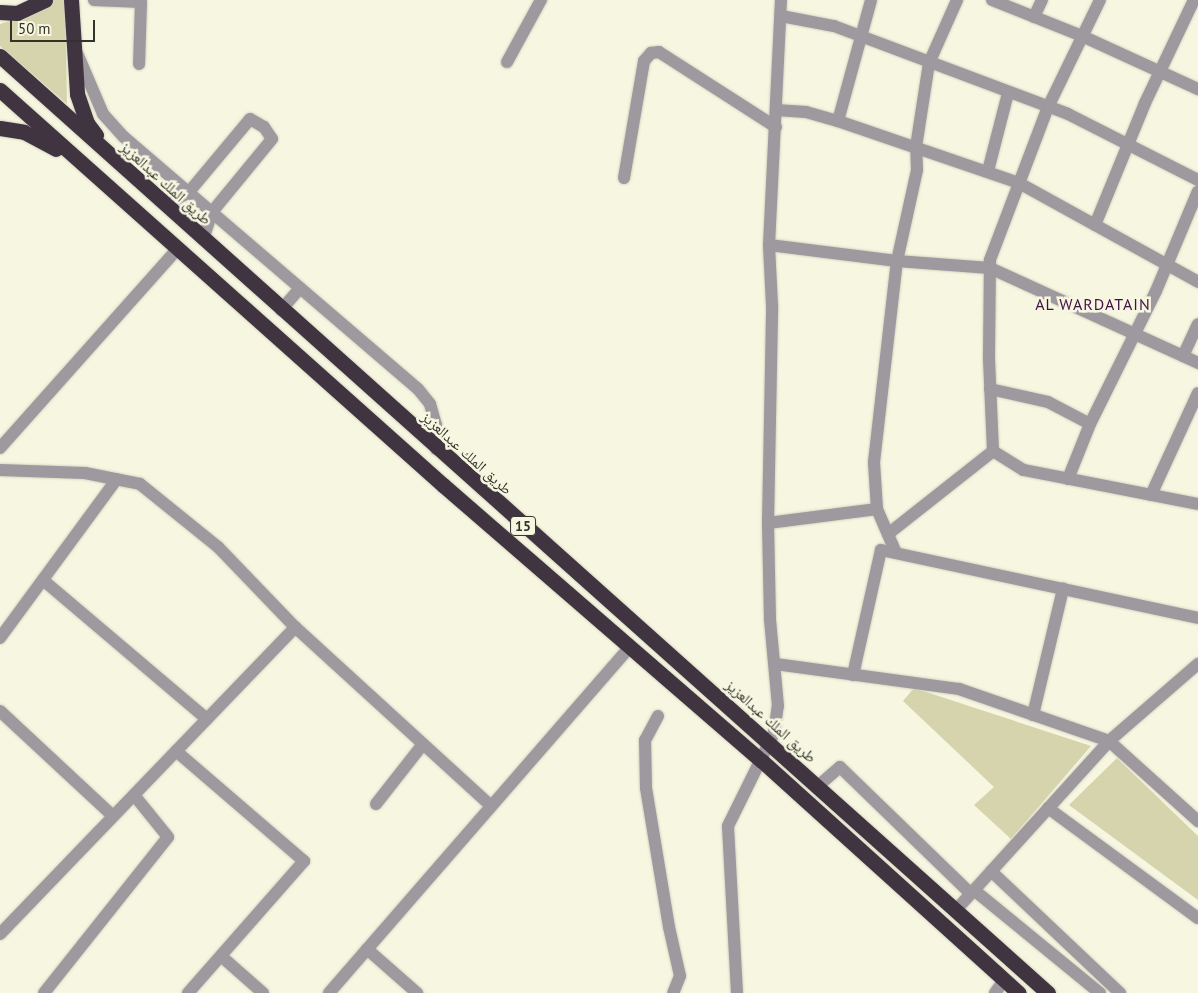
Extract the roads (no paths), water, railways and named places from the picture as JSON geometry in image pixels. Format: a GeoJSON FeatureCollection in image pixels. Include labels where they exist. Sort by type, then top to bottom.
{"type":"FeatureCollection","features":[{"type":"Feature","properties":{"kind":"highway"},"geometry":{"type":"LineString","coordinates":[[0,12],[18,13],[45,0]]}},
{"type":"Feature","properties":{"kind":"highway"},"geometry":{"type":"LineString","coordinates":[[72,0],[77,94],[87,123],[109,155]]}},
{"type":"Feature","properties":{"kind":"highway","name":"طريق الملك عبدالعزيز"},"geometry":{"type":"LineString","coordinates":[[0,56],[436,449],[818,786],[1048,993]]}},
{"type":"Feature","properties":{"kind":"highway","name":"15"},"geometry":{"type":"LineString","coordinates":[[0,90],[95,176],[762,761],[1019,993]]}},
{"type":"Feature","properties":{"kind":"highway"},"geometry":{"type":"LineString","coordinates":[[0,128],[24,132],[47,143],[95,176]]}},
{"type":"Feature","properties":{"kind":"street"},"geometry":{"type":"LineString","coordinates":[[94,0],[141,2],[139,64]]}},
{"type":"Feature","properties":{"kind":"street"},"geometry":{"type":"LineString","coordinates":[[507,62],[541,0]]}},
{"type":"Feature","properties":{"kind":"street"},"geometry":{"type":"LineString","coordinates":[[737,993],[728,826],[762,761],[769,743],[778,706],[776,664],[770,618],[768,523],[772,305],[770,245],[781,0]]}},
{"type":"Feature","properties":{"kind":"street"},"geometry":{"type":"LineString","coordinates":[[838,121],[871,0]]}},
{"type":"Feature","properties":{"kind":"street"},"geometry":{"type":"LineString","coordinates":[[896,553],[877,509],[874,462],[897,261],[916,170],[916,146],[929,63],[957,0]]}},
{"type":"Feature","properties":{"kind":"street"},"geometry":{"type":"LineString","coordinates":[[992,0],[1161,70],[1198,89]]}},
{"type":"Feature","properties":{"kind":"street"},"geometry":{"type":"LineString","coordinates":[[1034,17],[1042,0]]}},
{"type":"Feature","properties":{"kind":"street"},"geometry":{"type":"LineString","coordinates":[[993,451],[990,389],[990,260],[1048,107],[1100,0]]}},
{"type":"Feature","properties":{"kind":"street"},"geometry":{"type":"LineString","coordinates":[[1095,225],[1161,70],[1194,0]]}},
{"type":"Feature","properties":{"kind":"street"},"geometry":{"type":"LineString","coordinates":[[781,16],[834,26],[1048,107],[1198,180]]}},
{"type":"Feature","properties":{"kind":"street"},"geometry":{"type":"LineString","coordinates":[[73,43],[103,114],[124,137],[418,389],[430,404],[436,426],[436,449]]}},
{"type":"Feature","properties":{"kind":"street"},"geometry":{"type":"LineString","coordinates":[[624,178],[644,61],[651,54],[659,52],[776,127]]}},
{"type":"Feature","properties":{"kind":"street"},"geometry":{"type":"LineString","coordinates":[[988,172],[1008,93]]}},
{"type":"Feature","properties":{"kind":"street"},"geometry":{"type":"LineString","coordinates":[[776,110],[806,112],[838,121],[916,146],[1019,183],[1198,282]]}},
{"type":"Feature","properties":{"kind":"street"},"geometry":{"type":"LineString","coordinates":[[159,200],[178,199],[189,192],[250,119],[264,127],[272,139],[212,212],[203,240]]}},
{"type":"Feature","properties":{"kind":"street"},"geometry":{"type":"LineString","coordinates":[[109,155],[124,137]]}},
{"type":"Feature","properties":{"kind":"street"},"geometry":{"type":"LineString","coordinates":[[1068,480],[1090,424],[1136,335],[1168,265],[1198,190]]}},
{"type":"Feature","properties":{"kind":"street"},"geometry":{"type":"LineString","coordinates":[[770,245],[897,261],[990,268],[1198,363]]}},
{"type":"Feature","properties":{"kind":"street"},"geometry":{"type":"LineString","coordinates":[[0,448],[178,248]]}},
{"type":"Feature","properties":{"kind":"street"},"geometry":{"type":"LineString","coordinates":[[281,310],[300,288]]}},
{"type":"Feature","properties":{"kind":"street"},"geometry":{"type":"LineString","coordinates":[[1183,356],[1198,324]]}},
{"type":"Feature","properties":{"kind":"street"},"geometry":{"type":"LineString","coordinates":[[990,389],[1048,402],[1090,424]]}},
{"type":"Feature","properties":{"kind":"street"},"geometry":{"type":"LineString","coordinates":[[1151,495],[1198,393]]}},
{"type":"Feature","properties":{"kind":"street"},"geometry":{"type":"LineString","coordinates":[[888,534],[993,451]]}},
{"type":"Feature","properties":{"kind":"street"},"geometry":{"type":"LineString","coordinates":[[993,451],[1024,470],[1198,504]]}},
{"type":"Feature","properties":{"kind":"street"},"geometry":{"type":"LineString","coordinates":[[0,470],[85,473],[140,484],[218,547],[295,627],[491,806]]}},
{"type":"Feature","properties":{"kind":"street"},"geometry":{"type":"LineString","coordinates":[[0,638],[117,479]]}},
{"type":"Feature","properties":{"kind":"street"},"geometry":{"type":"LineString","coordinates":[[768,523],[877,509]]}},
{"type":"Feature","properties":{"kind":"street"},"geometry":{"type":"LineString","coordinates":[[852,675],[881,550],[1198,618]]}},
{"type":"Feature","properties":{"kind":"street"},"geometry":{"type":"LineString","coordinates":[[43,580],[208,718]]}},
{"type":"Feature","properties":{"kind":"street"},"geometry":{"type":"LineString","coordinates":[[1033,715],[1063,589]]}},
{"type":"Feature","properties":{"kind":"street"},"geometry":{"type":"LineString","coordinates":[[0,934],[295,627]]}},
{"type":"Feature","properties":{"kind":"street"},"geometry":{"type":"LineString","coordinates":[[329,993],[630,647]]}},
{"type":"Feature","properties":{"kind":"street"},"geometry":{"type":"LineString","coordinates":[[776,664],[958,689],[1109,741],[1198,821]]}},
{"type":"Feature","properties":{"kind":"street"},"geometry":{"type":"LineString","coordinates":[[956,910],[1109,741],[1198,664]]}},
{"type":"Feature","properties":{"kind":"street"},"geometry":{"type":"LineString","coordinates":[[0,710],[113,816]]}},
{"type":"Feature","properties":{"kind":"street"},"geometry":{"type":"LineString","coordinates":[[658,716],[645,740],[646,788],[669,927],[680,976],[673,993]]}},
{"type":"Feature","properties":{"kind":"street"},"geometry":{"type":"LineString","coordinates":[[376,804],[424,744]]}},
{"type":"Feature","properties":{"kind":"street"},"geometry":{"type":"LineString","coordinates":[[176,752],[304,861],[188,993]]}},
{"type":"Feature","properties":{"kind":"street"},"geometry":{"type":"LineString","coordinates":[[818,786],[840,767],[973,892],[1100,993]]}},
{"type":"Feature","properties":{"kind":"street"},"geometry":{"type":"LineString","coordinates":[[44,993],[168,836],[134,795]]}},
{"type":"Feature","properties":{"kind":"street"},"geometry":{"type":"LineString","coordinates":[[1048,808],[1198,918]]}},
{"type":"Feature","properties":{"kind":"street"},"geometry":{"type":"LineString","coordinates":[[991,872],[1120,993]]}},
{"type":"Feature","properties":{"kind":"street"},"geometry":{"type":"LineString","coordinates":[[367,950],[417,993]]}},
{"type":"Feature","properties":{"kind":"street"},"geometry":{"type":"LineString","coordinates":[[221,956],[263,993]]}},
{"type":"Feature","properties":{"kind":"street"},"geometry":{"type":"LineString","coordinates":[[995,993],[1004,980]]}},
{"type":"Feature","properties":{"kind":"district","name":"AL WARDATAIN"},"geometry":{"type":"Point","coordinates":[1093,304]}}]}
